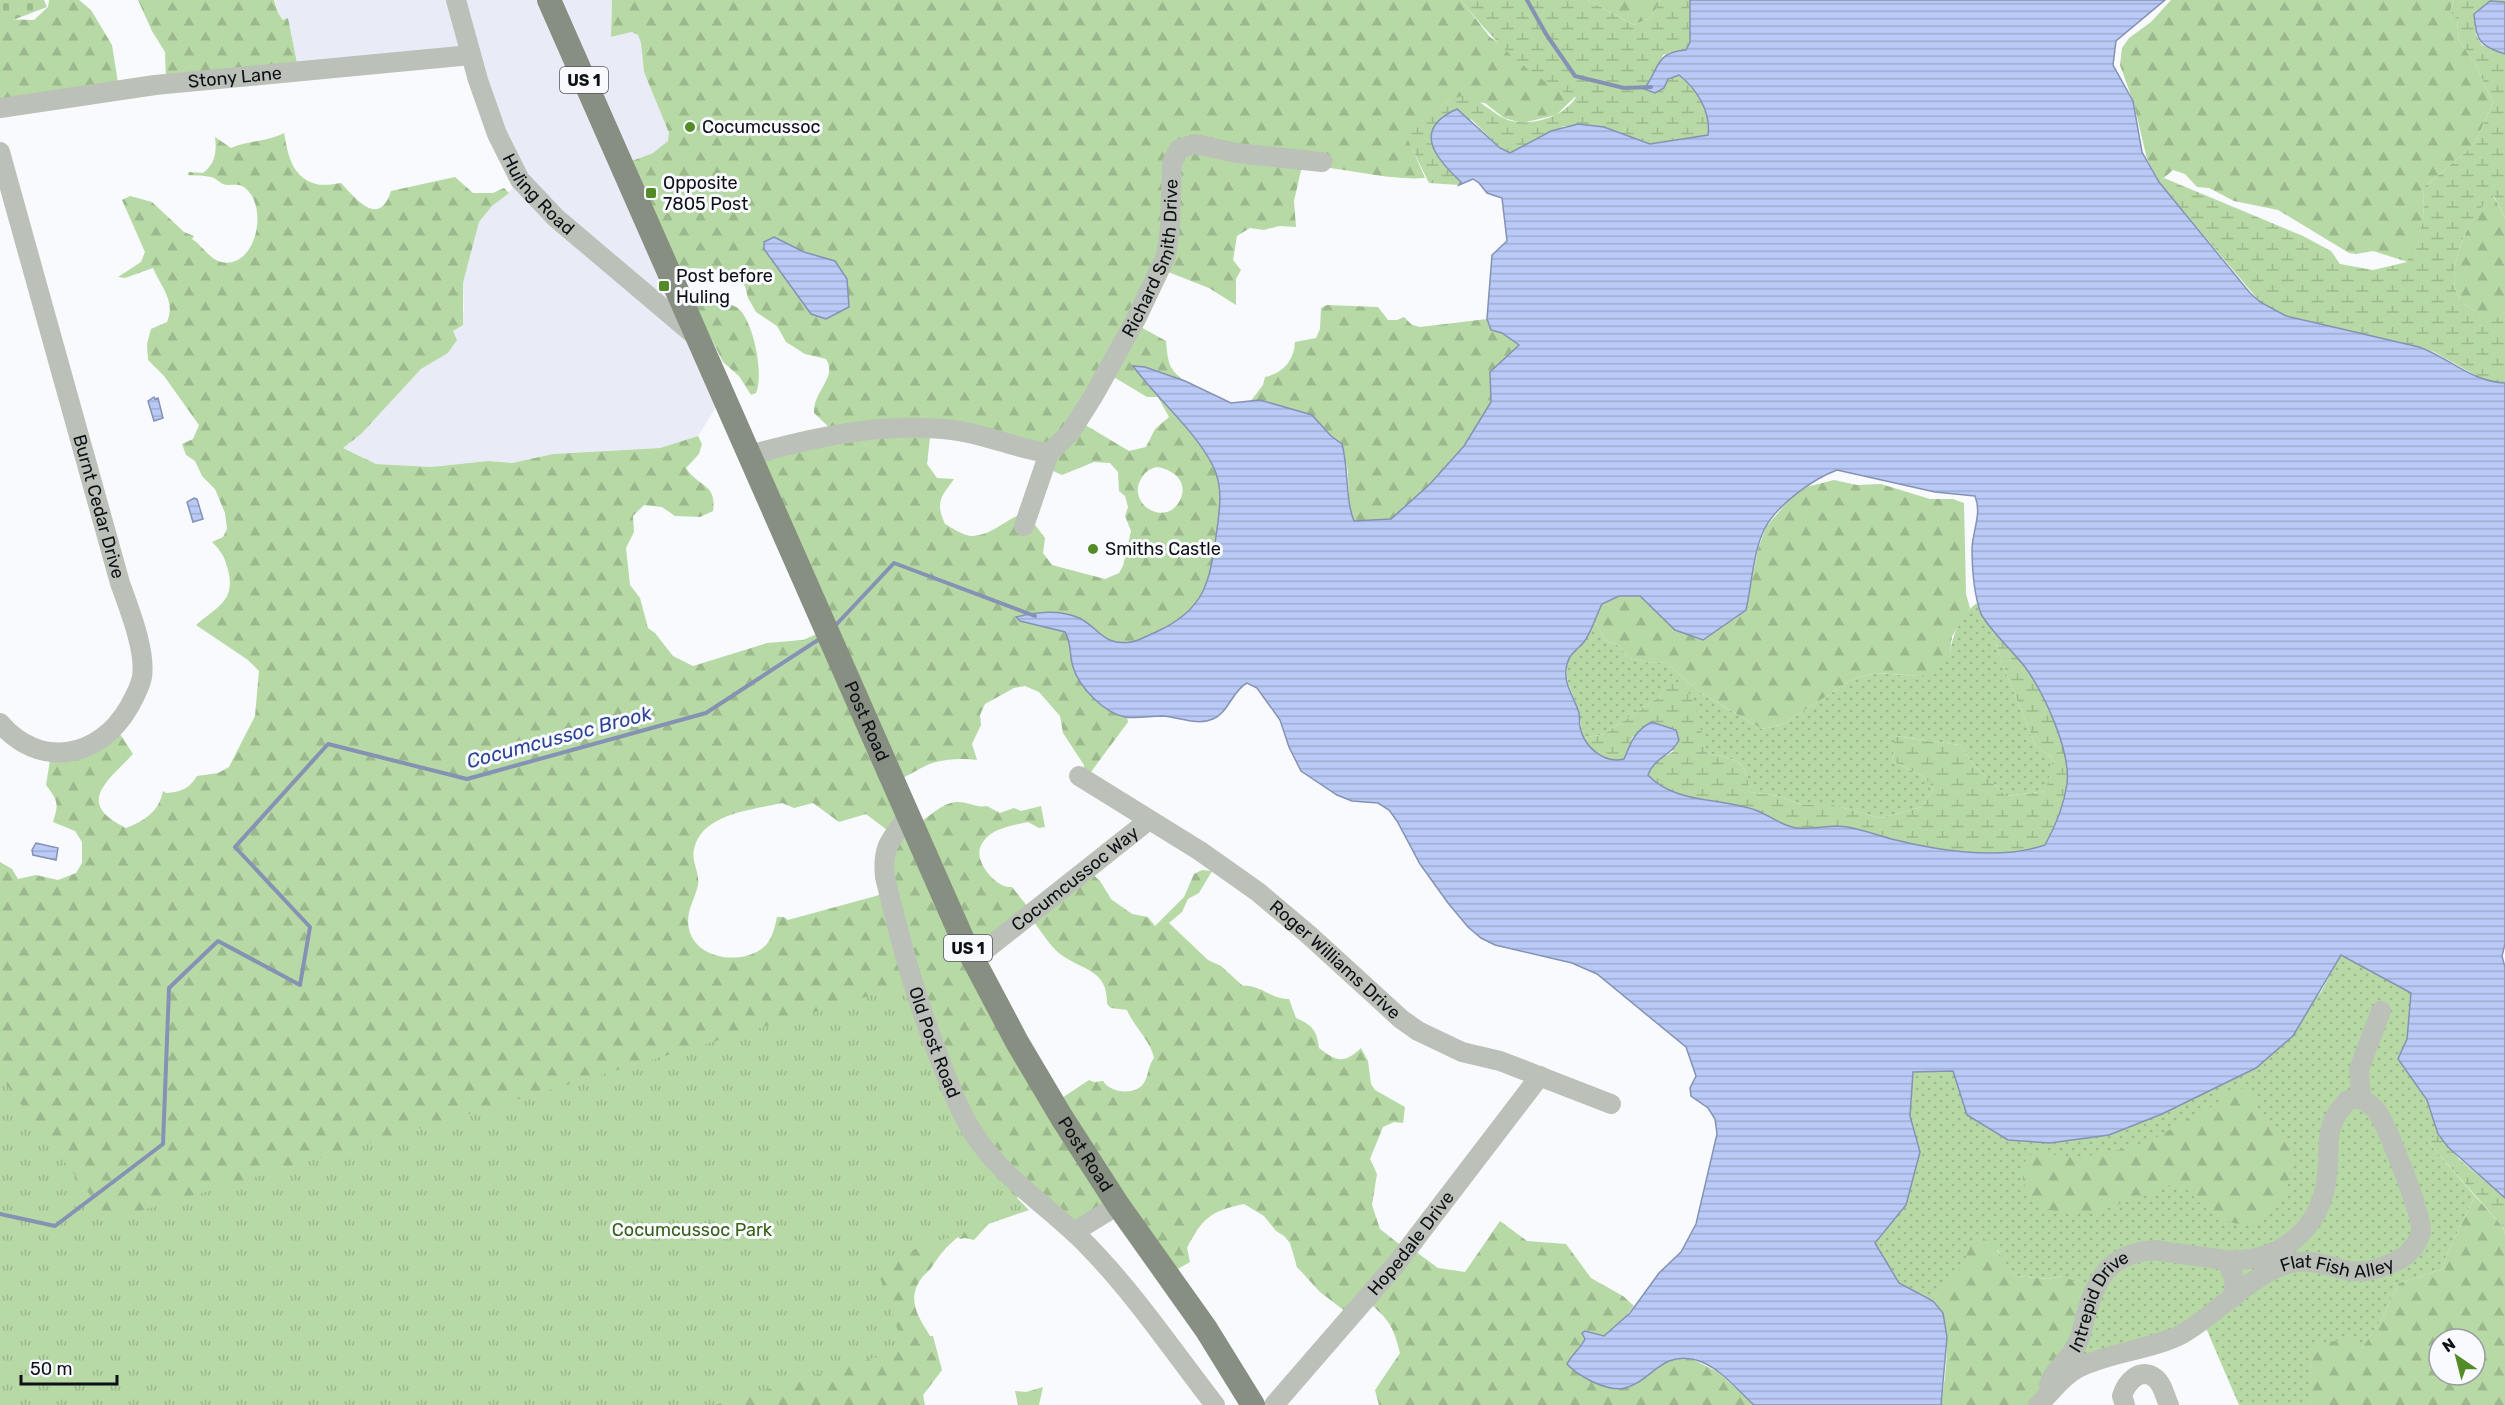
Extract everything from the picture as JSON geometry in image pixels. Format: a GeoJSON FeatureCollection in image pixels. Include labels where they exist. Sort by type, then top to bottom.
{"type":"FeatureCollection","features":[{"type":"Feature","properties":{"kind":"main road","name":"Post Road"},"geometry":{"type":"LineString","coordinates":[[549,0],[907,818],[974,960],[1017,1042],[1062,1119],[1118,1205],[1206,1329],[1253,1405]]}},
{"type":"Feature","properties":{"kind":"street","name":"Huling Road"},"geometry":{"type":"LineString","coordinates":[[456,0],[497,134],[520,180],[556,218],[698,338]]}},
{"type":"Feature","properties":{"kind":"street","name":"Stony Lane"},"geometry":{"type":"LineString","coordinates":[[0,108],[155,85],[471,55]]}},
{"type":"Feature","properties":{"kind":"street","name":"Richard Smith Drive"},"geometry":{"type":"LineString","coordinates":[[1024,526],[1049,453],[1070,434],[1094,395],[1136,319],[1166,256],[1170,228],[1172,163],[1179,149],[1195,144],[1237,153],[1322,162]]}},
{"type":"Feature","properties":{"kind":"street","name":"Burnt Cedar Drive"},"geometry":{"type":"LineString","coordinates":[[0,152],[132,620],[142,666],[142,678],[136,695],[122,720],[103,737],[83,748],[59,754],[36,750],[14,737],[0,723]]}},
{"type":"Feature","properties":{"kind":"street"},"geometry":{"type":"LineString","coordinates":[[750,455],[792,443],[855,431],[904,427],[960,431],[1028,450],[1049,453]]}},
{"type":"Feature","properties":{"kind":"street","name":"Roger Williams Drive"},"geometry":{"type":"LineString","coordinates":[[1079,776],[1200,851],[1258,892],[1401,1019],[1418,1031],[1462,1052],[1500,1061],[1611,1104]]}},
{"type":"Feature","properties":{"kind":"street","name":"Old Post Road"},"geometry":{"type":"LineString","coordinates":[[907,818],[887,844],[884,863],[885,877],[917,1000],[954,1097],[970,1127],[992,1159],[1074,1232],[1142,1307],[1215,1405]]}},
{"type":"Feature","properties":{"kind":"street","name":"Cocumcussoc Way"},"geometry":{"type":"LineString","coordinates":[[974,960],[1149,820]]}},
{"type":"Feature","properties":{"kind":"street"},"geometry":{"type":"LineString","coordinates":[[2361,1098],[2359,1068],[2381,1011]]}},
{"type":"Feature","properties":{"kind":"street","name":"Hopedale Drive"},"geometry":{"type":"LineString","coordinates":[[1275,1405],[1397,1263],[1540,1076]]}},
{"type":"Feature","properties":{"kind":"street","name":"Intrepid Drive"},"geometry":{"type":"LineString","coordinates":[[2042,1403],[2051,1378],[2076,1346],[2094,1288],[2108,1267],[2131,1254],[2154,1250],[2225,1260],[2264,1257],[2296,1239],[2306,1228],[2321,1203],[2328,1164],[2327,1138],[2333,1119],[2348,1100],[2361,1098]]}},
{"type":"Feature","properties":{"kind":"street","name":"Flat Fish Alley"},"geometry":{"type":"LineString","coordinates":[[2042,1403],[2058,1382],[2078,1368],[2180,1335],[2203,1321],[2265,1275],[2285,1265],[2306,1261],[2363,1271],[2401,1258],[2413,1248],[2421,1233],[2420,1216],[2394,1146],[2378,1112],[2361,1098]]}},
{"type":"Feature","properties":{"kind":"street"},"geometry":{"type":"LineString","coordinates":[[1074,1232],[1118,1205]]}},
{"type":"Feature","properties":{"kind":"street"},"geometry":{"type":"LineString","coordinates":[[2225,1260],[2234,1272],[2236,1284],[2234,1297]]}},
{"type":"Feature","properties":{"kind":"street"},"geometry":{"type":"LineString","coordinates":[[2125,1405],[2122,1396],[2131,1380],[2147,1375],[2155,1377],[2169,1405]]}},
{"type":"Feature","properties":{"kind":"shaded area"},"geometry":{"type":"Polygon","coordinates":[[[275,0],[612,0],[611,37],[632,32],[638,35],[644,72],[669,133],[669,141],[653,153],[621,165],[720,401],[698,436],[660,448],[553,454],[512,463],[488,461],[431,467],[376,464],[343,448],[361,434],[421,369],[448,353],[456,340],[453,331],[464,312],[463,283],[479,222],[492,206],[521,181],[470,54],[298,68],[288,18],[284,20],[278,13],[275,0]]]}},
{"type":"Feature","properties":{"kind":"green space"},"geometry":{"type":"Polygon","coordinates":[[[0,0],[44,0],[47,7],[0,25],[0,0]]]}},
{"type":"Feature","properties":{"kind":"green space"},"geometry":{"type":"Polygon","coordinates":[[[49,0],[79,0],[91,10],[112,45],[119,89],[0,107],[0,19],[34,20],[48,7],[49,0]]]}},
{"type":"Feature","properties":{"kind":"green space"},"geometry":{"type":"Polygon","coordinates":[[[138,0],[274,0],[283,20],[288,18],[298,68],[166,82],[165,52],[152,31],[138,0]]]}},
{"type":"Feature","properties":{"kind":"green space"},"geometry":{"type":"Polygon","coordinates":[[[612,0],[1461,0],[1490,37],[1576,96],[1556,115],[1522,123],[1504,118],[1485,103],[1450,99],[1406,134],[1425,178],[1394,177],[1302,166],[1294,201],[1296,227],[1279,226],[1264,230],[1250,228],[1237,236],[1233,260],[1241,270],[1236,279],[1236,305],[1209,288],[1163,270],[1139,326],[1166,341],[1170,364],[1175,373],[1185,381],[1145,367],[1145,382],[1201,446],[1217,475],[1220,490],[1219,514],[1212,563],[1203,591],[1196,603],[1173,623],[1131,642],[1122,643],[1109,640],[1084,621],[1070,616],[1041,614],[1017,617],[1065,632],[1069,641],[1073,668],[1082,684],[1102,705],[1127,717],[1128,722],[1085,780],[1084,765],[1063,733],[1060,716],[1039,692],[1025,686],[1014,688],[985,704],[980,715],[981,725],[972,744],[977,760],[954,759],[937,762],[897,780],[922,821],[939,808],[953,802],[987,806],[1000,813],[1014,808],[1021,811],[1041,806],[1045,827],[1039,828],[1028,822],[1000,829],[983,841],[979,854],[989,874],[1000,884],[1012,887],[1035,916],[1090,872],[1100,881],[1111,899],[1132,914],[1148,917],[1155,926],[1184,897],[1194,874],[1202,870],[1212,871],[1199,893],[1188,899],[1182,912],[1169,923],[1208,960],[1221,966],[1243,986],[1255,987],[1277,997],[1289,999],[1296,1018],[1313,1029],[1319,1048],[1325,1053],[1345,1059],[1361,1048],[1368,1061],[1371,1084],[1375,1090],[1405,1107],[1403,1123],[1394,1122],[1383,1127],[1370,1159],[1377,1174],[1372,1205],[1380,1229],[1404,1248],[1408,1246],[1438,1268],[1465,1272],[1500,1221],[1527,1241],[1566,1244],[1591,1278],[1623,1296],[1634,1306],[1619,1325],[1604,1336],[1585,1331],[1582,1333],[1585,1339],[1581,1349],[1571,1356],[1582,1376],[1607,1387],[1638,1381],[1668,1361],[1685,1358],[1718,1372],[1754,1405],[1379,1405],[1375,1390],[1400,1353],[1389,1323],[1366,1300],[1350,1315],[1320,1292],[1297,1267],[1290,1243],[1284,1236],[1276,1231],[1264,1216],[1244,1204],[1209,1217],[1198,1229],[1187,1248],[1190,1262],[1167,1275],[1116,1206],[1072,1230],[1024,1192],[994,1218],[974,1240],[958,1237],[922,1277],[917,1287],[914,1302],[916,1309],[930,1336],[933,1336],[942,1370],[923,1395],[925,1405],[0,1405],[0,862],[12,869],[18,879],[36,875],[58,880],[76,873],[82,863],[82,842],[75,831],[53,822],[56,802],[46,785],[51,754],[116,728],[133,754],[106,783],[99,801],[102,810],[110,819],[126,828],[150,815],[158,805],[163,791],[166,793],[180,791],[188,787],[197,776],[218,773],[229,767],[255,716],[259,671],[248,660],[196,625],[223,602],[229,589],[230,581],[226,561],[212,542],[223,537],[227,529],[225,513],[215,489],[202,476],[195,461],[186,455],[182,444],[193,439],[199,425],[164,376],[148,360],[147,344],[151,329],[167,322],[170,307],[166,294],[153,268],[125,278],[118,277],[141,262],[145,252],[122,200],[130,196],[152,202],[184,232],[194,236],[192,239],[213,258],[221,262],[233,262],[243,257],[255,235],[257,209],[253,197],[242,186],[226,185],[211,177],[188,175],[189,172],[203,173],[213,162],[216,148],[215,137],[231,148],[284,133],[292,164],[301,176],[319,185],[341,183],[361,203],[374,209],[380,208],[386,202],[391,191],[455,177],[473,193],[493,193],[504,188],[509,193],[492,206],[479,222],[463,283],[463,325],[453,331],[457,340],[448,353],[421,369],[361,434],[343,448],[376,464],[431,467],[488,461],[512,463],[553,454],[660,448],[698,436],[702,444],[699,454],[686,468],[710,490],[714,502],[713,511],[700,517],[675,516],[662,507],[644,505],[633,516],[634,532],[626,548],[630,585],[640,598],[648,628],[655,633],[673,656],[693,666],[767,643],[803,640],[824,631],[751,460],[833,431],[814,413],[817,398],[829,372],[829,366],[826,359],[805,354],[786,342],[777,326],[756,312],[748,298],[745,286],[732,273],[692,268],[678,270],[621,165],[653,153],[668,141],[669,133],[644,72],[638,35],[632,32],[611,37],[612,0]],[[1112,376],[1082,423],[1129,451],[1146,447],[1155,429],[1169,417],[1158,397],[1147,397],[1112,376]],[[931,429],[927,464],[937,478],[954,479],[943,495],[940,510],[945,524],[957,531],[970,536],[978,535],[1026,513],[1045,538],[1043,553],[1052,565],[1105,579],[1119,573],[1123,566],[1131,531],[1125,516],[1128,507],[1125,496],[1119,491],[1118,472],[1110,463],[1094,462],[1062,475],[1044,467],[1044,462],[931,429]],[[1154,468],[1147,472],[1140,481],[1139,497],[1148,509],[1163,513],[1177,505],[1183,491],[1182,485],[1176,475],[1164,469],[1154,468]],[[782,803],[744,811],[718,820],[707,828],[699,837],[694,849],[698,885],[689,912],[688,923],[693,939],[701,948],[721,957],[745,956],[765,946],[774,929],[777,917],[784,917],[788,920],[883,894],[891,833],[866,814],[839,822],[813,803],[794,808],[782,803]],[[1033,921],[976,965],[1053,1104],[1089,1080],[1103,1081],[1118,1091],[1137,1089],[1145,1081],[1154,1058],[1150,1046],[1127,1010],[1111,1008],[1107,1004],[1106,993],[1099,977],[1060,954],[1033,921]]]}},
{"type":"Feature","properties":{"kind":"green space"},"geometry":{"type":"Polygon","coordinates":[[[1461,0],[1588,0],[1634,25],[1652,17],[1660,0],[1690,0],[1690,43],[1686,50],[1663,55],[1652,80],[1668,79],[1678,75],[1685,81],[1701,101],[1707,117],[1708,135],[1650,144],[1604,127],[1564,126],[1510,153],[1500,148],[1471,119],[1442,163],[1461,182],[1459,185],[1429,183],[1405,134],[1450,99],[1467,95],[1503,118],[1533,122],[1563,111],[1576,97],[1527,69],[1485,29],[1461,0]]]}},
{"type":"Feature","properties":{"kind":"green space"},"geometry":{"type":"Polygon","coordinates":[[[1588,0],[1660,0],[1652,17],[1634,25],[1588,0]]]}},
{"type":"Feature","properties":{"kind":"green space"},"geometry":{"type":"Polygon","coordinates":[[[2171,0],[2454,0],[2451,7],[2457,20],[2459,41],[2475,63],[2493,103],[2474,145],[2424,187],[2423,222],[2408,262],[2373,251],[2349,253],[2278,210],[2234,201],[2209,188],[2197,187],[2185,174],[2173,170],[2159,182],[2147,159],[2134,104],[2120,65],[2122,48],[2129,38],[2151,22],[2171,0]]]}},
{"type":"Feature","properties":{"kind":"green space"},"geometry":{"type":"Polygon","coordinates":[[[2454,0],[2505,0],[2505,2],[2490,1],[2476,35],[2482,45],[2505,54],[2505,218],[2494,196],[2477,213],[2469,226],[2458,255],[2454,282],[2463,303],[2473,310],[2494,320],[2505,312],[2505,383],[2486,381],[2434,352],[2419,347],[2301,321],[2260,302],[2159,182],[2164,178],[2303,236],[2331,251],[2340,264],[2373,270],[2407,262],[2423,222],[2424,187],[2474,145],[2493,103],[2475,63],[2459,41],[2457,20],[2450,10],[2454,0]]]}},
{"type":"Feature","properties":{"kind":"green space"},"geometry":{"type":"Polygon","coordinates":[[[2493,195],[2505,218],[2505,312],[2494,321],[2463,303],[2454,282],[2458,255],[2469,226],[2485,202],[2493,195]]]}},
{"type":"Feature","properties":{"kind":"green space"},"geometry":{"type":"Polygon","coordinates":[[[700,289],[706,290],[719,301],[738,308],[745,317],[750,327],[758,362],[756,393],[751,395],[739,376],[723,362],[695,306],[694,297],[700,289]]]}},
{"type":"Feature","properties":{"kind":"green space"},"geometry":{"type":"Polygon","coordinates":[[[1327,305],[1378,307],[1388,320],[1404,317],[1412,325],[1420,327],[1487,319],[1491,330],[1502,333],[1519,345],[1490,372],[1491,402],[1464,446],[1430,484],[1391,519],[1354,521],[1349,508],[1348,472],[1342,444],[1331,436],[1312,415],[1250,402],[1263,385],[1265,377],[1277,373],[1290,360],[1295,342],[1316,338],[1320,329],[1321,308],[1327,305]]]}},
{"type":"Feature","properties":{"kind":"green space"},"geometry":{"type":"Polygon","coordinates":[[[1834,480],[1857,485],[1881,484],[1930,499],[1953,499],[1964,503],[1966,594],[1970,608],[1952,636],[1950,653],[1935,674],[1918,676],[1877,673],[1853,679],[1783,724],[1762,729],[1701,693],[1665,662],[1651,663],[1629,658],[1618,645],[1606,641],[1594,621],[1602,604],[1619,596],[1640,596],[1675,630],[1746,610],[1758,549],[1766,527],[1789,500],[1806,487],[1834,480]]]}},
{"type":"Feature","properties":{"kind":"green space"},"geometry":{"type":"Polygon","coordinates":[[[1977,603],[1981,614],[1992,630],[2003,665],[2035,745],[2053,758],[2047,791],[2006,796],[1974,765],[1960,745],[1896,736],[1892,761],[1923,776],[1933,789],[1922,807],[1880,818],[1833,805],[1803,805],[1778,796],[1750,792],[1746,772],[1738,762],[1707,753],[1701,735],[1670,683],[1659,697],[1604,734],[1583,738],[1577,707],[1568,684],[1568,660],[1594,621],[1606,641],[1618,645],[1629,658],[1651,663],[1665,662],[1701,693],[1762,729],[1783,724],[1853,679],[1877,673],[1918,676],[1950,653],[1958,625],[1977,603]]]}},
{"type":"Feature","properties":{"kind":"green space"},"geometry":{"type":"Polygon","coordinates":[[[1992,630],[2021,663],[2041,692],[2055,723],[2065,756],[2067,784],[2056,823],[2045,845],[2028,850],[1973,853],[1900,841],[1847,827],[1791,827],[1755,810],[1684,795],[1658,784],[1648,775],[1651,765],[1674,751],[1633,736],[1624,759],[1617,760],[1600,755],[1583,738],[1604,734],[1659,697],[1670,682],[1686,687],[1694,704],[1707,753],[1738,762],[1746,772],[1750,792],[1778,796],[1803,805],[1833,805],[1880,818],[1922,807],[1933,789],[1923,776],[1892,761],[1895,736],[1960,745],[1974,765],[2006,796],[2046,791],[2053,758],[2035,745],[2003,665],[1992,630]]]}},
{"type":"Feature","properties":{"kind":"green space"},"geometry":{"type":"Polygon","coordinates":[[[2341,955],[2411,993],[2407,1039],[2398,1059],[2427,1100],[2438,1134],[2428,1142],[2475,1196],[2446,1256],[2443,1269],[2399,1283],[2381,1320],[2362,1348],[2310,1365],[2312,1391],[2310,1405],[2239,1405],[2203,1321],[2078,1368],[2062,1276],[2049,1279],[2016,1276],[2007,1267],[1998,1250],[1961,1270],[1933,1301],[1899,1283],[1875,1243],[1906,1205],[1920,1152],[1910,1116],[1913,1072],[1953,1071],[1967,1115],[2162,1114],[2256,1068],[2321,992],[2341,955]]]}},
{"type":"Feature","properties":{"kind":"green space","name":"Cocumcussoc Park"},"geometry":{"type":"Polygon","coordinates":[[[909,984],[997,1178],[1029,1210],[875,1263],[904,1349],[715,1405],[0,1405],[0,1076],[109,1220],[909,984]]]}},
{"type":"Feature","properties":{"kind":"green space"},"geometry":{"type":"Polygon","coordinates":[[[2240,1088],[2254,1094],[2259,1110],[2291,1150],[2289,1179],[2284,1196],[2273,1212],[2256,1222],[2239,1224],[2224,1220],[2209,1211],[2186,1189],[2178,1186],[2163,1187],[2101,1210],[2069,1214],[2041,1205],[2024,1184],[2024,1165],[2028,1155],[2041,1153],[2070,1157],[2095,1155],[2132,1147],[2157,1137],[2220,1102],[2222,1093],[2240,1088]]]}},
{"type":"Feature","properties":{"kind":"green space"},"geometry":{"type":"Polygon","coordinates":[[[2438,1134],[2459,1159],[2505,1198],[2505,1234],[2503,1227],[2428,1142],[2438,1134]]]}},
{"type":"Feature","properties":{"kind":"green space"},"geometry":{"type":"Polygon","coordinates":[[[2475,1196],[2503,1227],[2505,1234],[2505,1405],[2310,1405],[2310,1363],[2317,1345],[2350,1339],[2362,1348],[2381,1320],[2399,1283],[2443,1269],[2446,1256],[2475,1196]]]}},
{"type":"Feature","properties":{"kind":"green space"},"geometry":{"type":"Polygon","coordinates":[[[1974,1234],[1995,1247],[2016,1276],[2049,1279],[2062,1276],[2094,1289],[2043,1405],[1941,1405],[1946,1365],[1946,1335],[1940,1310],[1933,1301],[1963,1266],[1974,1234]]]}},
{"type":"Feature","properties":{"kind":"green space"},"geometry":{"type":"Polygon","coordinates":[[[1043,1387],[1039,1405],[1018,1405],[1015,1391],[1026,1392],[1043,1387]]]}},
{"type":"Feature","properties":{"kind":"water"},"geometry":{"type":"Polygon","coordinates":[[[1690,0],[2165,0],[2116,41],[2113,65],[2133,101],[2142,152],[2159,182],[2250,293],[2260,302],[2286,316],[2419,347],[2471,374],[2493,382],[2505,383],[2505,944],[2502,956],[2505,967],[2505,1198],[2448,1147],[2438,1134],[2427,1100],[2398,1059],[2407,1039],[2411,993],[2341,955],[2293,1036],[2256,1068],[2162,1114],[2109,1135],[2050,1143],[2008,1140],[1967,1115],[1953,1071],[1913,1072],[1910,1116],[1920,1152],[1906,1205],[1875,1243],[1899,1283],[1933,1301],[1943,1313],[1947,1337],[1941,1405],[1754,1405],[1712,1367],[1684,1358],[1665,1363],[1625,1388],[1600,1385],[1579,1374],[1567,1364],[1585,1339],[1582,1333],[1585,1331],[1604,1336],[1630,1313],[1659,1273],[1681,1252],[1696,1224],[1717,1134],[1715,1119],[1708,1108],[1691,1096],[1690,1088],[1696,1076],[1686,1047],[1597,974],[1572,963],[1495,945],[1481,938],[1468,927],[1448,903],[1420,864],[1389,810],[1378,803],[1352,801],[1337,795],[1301,771],[1289,747],[1280,720],[1257,688],[1247,683],[1242,686],[1223,712],[1207,721],[1162,716],[1139,718],[1117,715],[1093,698],[1081,683],[1073,667],[1069,641],[1065,632],[1020,621],[1016,617],[1040,613],[1064,613],[1086,622],[1107,639],[1121,643],[1131,642],[1173,623],[1196,603],[1203,591],[1212,563],[1219,513],[1220,497],[1216,474],[1196,440],[1133,366],[1145,367],[1185,381],[1231,403],[1260,400],[1312,415],[1331,436],[1342,444],[1349,503],[1354,521],[1391,519],[1430,484],[1464,446],[1491,402],[1490,372],[1519,345],[1502,333],[1491,330],[1487,319],[1492,255],[1507,241],[1502,198],[1487,193],[1473,179],[1459,185],[1461,182],[1443,163],[1432,144],[1431,134],[1435,125],[1457,109],[1500,148],[1510,153],[1551,131],[1578,124],[1604,127],[1650,144],[1708,135],[1705,110],[1692,87],[1679,75],[1668,79],[1664,88],[1655,93],[1644,89],[1659,62],[1669,54],[1686,50],[1690,42],[1690,0]],[[1837,470],[1817,479],[1787,501],[1765,528],[1755,557],[1746,610],[1703,640],[1675,630],[1640,596],[1619,596],[1602,604],[1587,638],[1570,657],[1566,671],[1567,683],[1579,713],[1582,734],[1590,747],[1609,759],[1624,759],[1634,737],[1652,722],[1676,730],[1679,740],[1672,750],[1654,764],[1648,775],[1670,791],[1742,806],[1791,827],[1847,827],[1918,845],[1954,851],[2010,852],[2045,845],[2064,799],[2067,784],[2065,755],[2055,723],[2032,678],[1981,614],[1972,564],[1978,509],[1975,496],[1935,492],[1837,470]]]}},
{"type":"Feature","properties":{"kind":"water"},"geometry":{"type":"Polygon","coordinates":[[[2490,1],[2505,2],[2505,54],[2484,45],[2476,30],[2474,14],[2490,1]]]}},
{"type":"Feature","properties":{"kind":"water"},"geometry":{"type":"Polygon","coordinates":[[[774,237],[804,252],[835,261],[847,279],[849,307],[826,319],[811,314],[764,249],[764,242],[774,237]]]}},
{"type":"Feature","properties":{"kind":"water"},"geometry":{"type":"Polygon","coordinates":[[[154,397],[158,398],[163,418],[154,421],[148,401],[154,397]]]}},
{"type":"Feature","properties":{"kind":"water"},"geometry":{"type":"Polygon","coordinates":[[[194,498],[197,499],[203,519],[193,522],[187,502],[194,498]]]}},
{"type":"Feature","properties":{"kind":"water"},"geometry":{"type":"Polygon","coordinates":[[[36,843],[58,848],[56,860],[33,855],[32,850],[36,843]]]}},
{"type":"Feature","properties":{"kind":"waterway"},"geometry":{"type":"LineString","coordinates":[[1527,0],[1546,34],[1575,76],[1624,88],[1651,87]]}},
{"type":"Feature","properties":{"kind":"waterway","name":"Cocumcussoc Brook"},"geometry":{"type":"LineString","coordinates":[[834,627],[894,563],[1035,616]]}},
{"type":"Feature","properties":{"kind":"waterway","name":"Cocumcussoc Brook"},"geometry":{"type":"LineString","coordinates":[[0,1214],[55,1226],[163,1144],[169,988],[218,941],[300,985],[310,927],[235,847],[328,744],[467,779],[706,713],[821,638]]}},
{"type":"Feature","properties":{"kind":"place","name":"Cocumcussoc"},"geometry":{"type":"Point","coordinates":[690,127]}},
{"type":"Feature","properties":{"kind":"place","name":"Opposite 7805 Post"},"geometry":{"type":"Point","coordinates":[651,193]}},
{"type":"Feature","properties":{"kind":"place","name":"Post before Huling"},"geometry":{"type":"Point","coordinates":[664,286]}},
{"type":"Feature","properties":{"kind":"place","name":"Smiths Castle"},"geometry":{"type":"Point","coordinates":[1093,549]}}]}
